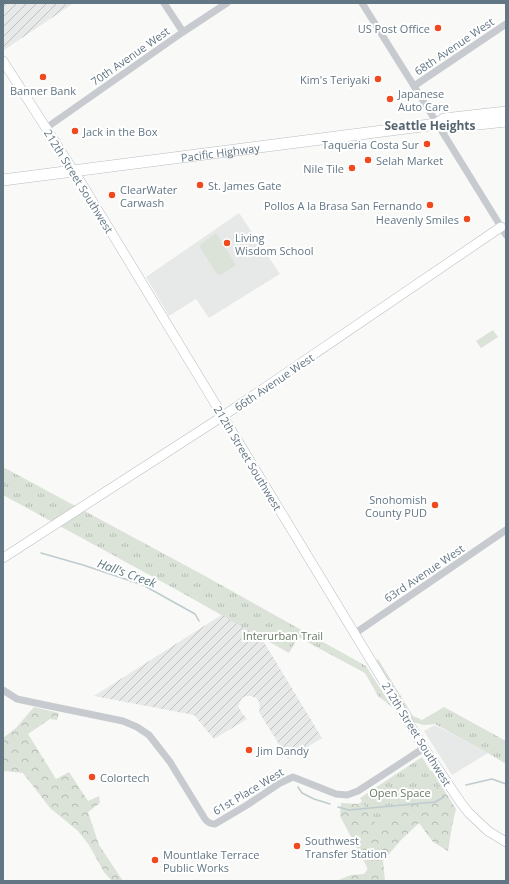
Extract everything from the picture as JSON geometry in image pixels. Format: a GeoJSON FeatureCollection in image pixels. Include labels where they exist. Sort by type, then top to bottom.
{"type":"FeatureCollection","features":[{"type":"Feature","properties":{"kind":"highway","name":"Pacific Highway"},"geometry":{"type":"LineString","coordinates":[[437,124],[444,119],[506,112]]}},
{"type":"Feature","properties":{"kind":"highway","name":"Pacific Highway"},"geometry":{"type":"LineString","coordinates":[[3,180],[437,124],[450,128],[506,121]]}},
{"type":"Feature","properties":{"kind":"main road","name":"212th Street Southwest"},"geometry":{"type":"LineString","coordinates":[[3,62],[74,171],[424,748],[469,813],[488,831],[506,842]]}},
{"type":"Feature","properties":{"kind":"main road","name":"66th Avenue West"},"geometry":{"type":"LineString","coordinates":[[3,558],[223,416],[501,227]]}},
{"type":"Feature","properties":{"kind":"street"},"geometry":{"type":"LineString","coordinates":[[164,3],[182,32]]}},
{"type":"Feature","properties":{"kind":"street","name":"70th Avenue West"},"geometry":{"type":"LineString","coordinates":[[46,128],[182,32],[227,3]]}},
{"type":"Feature","properties":{"kind":"street"},"geometry":{"type":"LineString","coordinates":[[362,3],[506,236]]}},
{"type":"Feature","properties":{"kind":"street","name":"68th Avenue West"},"geometry":{"type":"LineString","coordinates":[[414,86],[506,24]]}},
{"type":"Feature","properties":{"kind":"street","name":"63rd Avenue West"},"geometry":{"type":"LineString","coordinates":[[354,634],[506,530]]}},
{"type":"Feature","properties":{"kind":"street","name":"61st Place West"},"geometry":{"type":"LineString","coordinates":[[3,690],[17,699],[123,721],[137,727],[149,735],[170,762],[205,820],[210,824],[215,824],[280,783],[293,777],[336,794],[346,795],[358,791],[424,748]]}},
{"type":"Feature","properties":{"kind":"shaded area"},"geometry":{"type":"Polygon","coordinates":[[[3,3],[74,3],[4,50],[3,3]]]}},
{"type":"Feature","properties":{"kind":"shaded area","name":"Living Wisdom School"},"geometry":{"type":"Polygon","coordinates":[[[239,213],[280,274],[209,318],[196,299],[169,316],[146,277],[239,213]]]}},
{"type":"Feature","properties":{"kind":"shaded area"},"geometry":{"type":"Polygon","coordinates":[[[223,614],[259,634],[322,738],[288,759],[259,712],[259,702],[256,698],[251,696],[242,698],[238,706],[247,719],[214,739],[194,715],[94,696],[223,614]]]}},
{"type":"Feature","properties":{"kind":"shaded area"},"geometry":{"type":"Polygon","coordinates":[[[435,725],[488,753],[452,775],[424,731],[435,725]]]}},
{"type":"Feature","properties":{"kind":"green space"},"geometry":{"type":"Polygon","coordinates":[[[216,233],[236,265],[220,275],[217,274],[200,247],[201,244],[216,233]]]}},
{"type":"Feature","properties":{"kind":"green space"},"geometry":{"type":"Polygon","coordinates":[[[493,330],[498,337],[481,348],[476,341],[493,330]]]}},
{"type":"Feature","properties":{"kind":"green space","name":"Interurban Trail"},"geometry":{"type":"Polygon","coordinates":[[[3,467],[205,576],[366,666],[392,707],[378,696],[365,673],[298,637],[289,653],[3,495],[3,467]]]}},
{"type":"Feature","properties":{"kind":"green space"},"geometry":{"type":"Polygon","coordinates":[[[378,659],[413,716],[422,720],[444,707],[506,741],[506,764],[435,724],[424,725],[413,722],[376,661],[378,659]]]}},
{"type":"Feature","properties":{"kind":"green space"},"geometry":{"type":"Polygon","coordinates":[[[34,707],[59,713],[57,720],[50,719],[28,734],[56,779],[69,772],[88,801],[99,796],[100,803],[88,812],[99,845],[123,881],[112,881],[104,872],[89,845],[78,831],[50,808],[23,773],[3,772],[3,738],[16,728],[34,707]]]}},
{"type":"Feature","properties":{"kind":"green space","name":"Open Space"},"geometry":{"type":"Polygon","coordinates":[[[422,757],[440,786],[378,827],[360,798],[422,757]]]}},
{"type":"Feature","properties":{"kind":"green space"},"geometry":{"type":"Polygon","coordinates":[[[432,771],[456,809],[448,851],[433,842],[419,823],[401,840],[383,861],[385,881],[336,881],[351,875],[364,874],[368,869],[340,816],[341,803],[358,804],[386,786],[432,771]]]}},
{"type":"Feature","properties":{"kind":"waterway","name":"Hall's Creek"},"geometry":{"type":"LineString","coordinates":[[41,553],[143,585],[195,614],[199,621]]}},
{"type":"Feature","properties":{"kind":"waterway","name":"Hall's Creek"},"geometry":{"type":"LineString","coordinates":[[466,785],[492,779],[506,784]]}},
{"type":"Feature","properties":{"kind":"waterway","name":"Hall's Creek"},"geometry":{"type":"LineString","coordinates":[[298,787],[302,793],[330,804]]}},
{"type":"Feature","properties":{"kind":"waterway","name":"Hall's Creek"},"geometry":{"type":"LineString","coordinates":[[338,807],[349,810],[435,802],[444,797]]}},
{"type":"Feature","properties":{"kind":"place","name":"US Post Office"},"geometry":{"type":"Point","coordinates":[438,28]}},
{"type":"Feature","properties":{"kind":"place","name":"Banner Bank"},"geometry":{"type":"Point","coordinates":[43,77]}},
{"type":"Feature","properties":{"kind":"place","name":"Kim's Teriyaki"},"geometry":{"type":"Point","coordinates":[378,79]}},
{"type":"Feature","properties":{"kind":"place","name":"Japanese Auto Care"},"geometry":{"type":"Point","coordinates":[390,99]}},
{"type":"Feature","properties":{"kind":"place","name":"Jack in the Box"},"geometry":{"type":"Point","coordinates":[75,131]}},
{"type":"Feature","properties":{"kind":"place","name":"Taqueria Costa Sur"},"geometry":{"type":"Point","coordinates":[427,144]}},
{"type":"Feature","properties":{"kind":"place","name":"Selah Market"},"geometry":{"type":"Point","coordinates":[368,160]}},
{"type":"Feature","properties":{"kind":"place","name":"Nile Tile"},"geometry":{"type":"Point","coordinates":[352,168]}},
{"type":"Feature","properties":{"kind":"place","name":"St. James Gate"},"geometry":{"type":"Point","coordinates":[200,185]}},
{"type":"Feature","properties":{"kind":"place","name":"ClearWater Carwash"},"geometry":{"type":"Point","coordinates":[112,195]}},
{"type":"Feature","properties":{"kind":"place","name":"Pollos A la Brasa San Fernando"},"geometry":{"type":"Point","coordinates":[430,205]}},
{"type":"Feature","properties":{"kind":"place","name":"Heavenly Smiles"},"geometry":{"type":"Point","coordinates":[467,219]}},
{"type":"Feature","properties":{"kind":"place","name":"Living Wisdom School"},"geometry":{"type":"Point","coordinates":[227,243]}},
{"type":"Feature","properties":{"kind":"place","name":"Snohomish County PUD"},"geometry":{"type":"Point","coordinates":[435,505]}},
{"type":"Feature","properties":{"kind":"place","name":"Jim Dandy"},"geometry":{"type":"Point","coordinates":[249,750]}},
{"type":"Feature","properties":{"kind":"place","name":"Colortech"},"geometry":{"type":"Point","coordinates":[92,777]}},
{"type":"Feature","properties":{"kind":"place","name":"Southwest Transfer Station"},"geometry":{"type":"Point","coordinates":[297,846]}},
{"type":"Feature","properties":{"kind":"place","name":"Mountlake Terrace Public Works"},"geometry":{"type":"Point","coordinates":[155,860]}},
{"type":"Feature","properties":{"kind":"district","name":"Seattle Heights"},"geometry":{"type":"Point","coordinates":[430,125]}}]}
